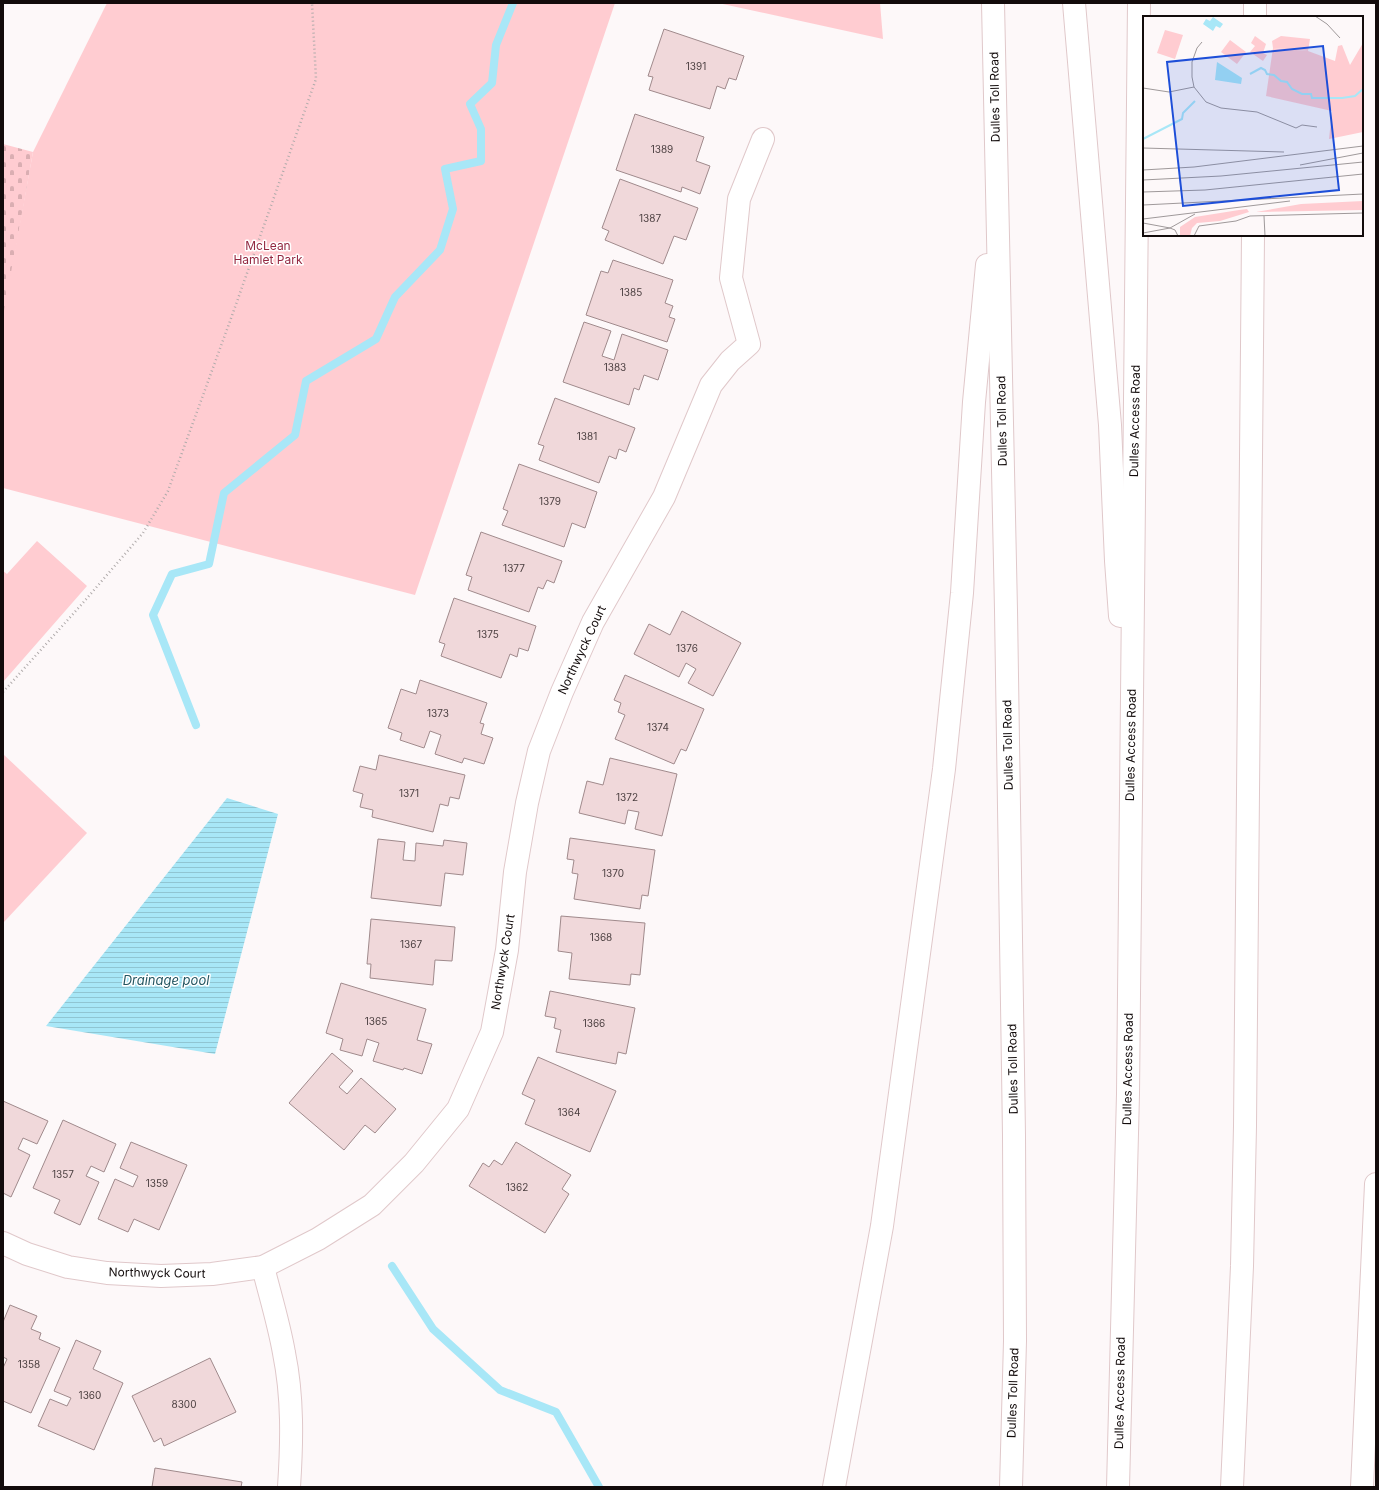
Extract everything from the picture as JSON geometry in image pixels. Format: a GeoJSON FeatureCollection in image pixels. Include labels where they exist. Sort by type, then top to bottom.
{"type":"FeatureCollection","features":[{"type":"Feature","properties":{"kind":"main road","name":"Dulles Toll Road"},"geometry":{"type":"LineString","coordinates":[[993,3],[1006,602],[1014,1135],[1015,1341],[1011,1487]]}},
{"type":"Feature","properties":{"kind":"main road"},"geometry":{"type":"LineString","coordinates":[[1074,3],[1110,425],[1116,561],[1131,749]]}},
{"type":"Feature","properties":{"kind":"main road","name":"Dulles Access Road"},"geometry":{"type":"LineString","coordinates":[[1118,1487],[1128,1094],[1139,3]]}},
{"type":"Feature","properties":{"kind":"main road"},"geometry":{"type":"LineString","coordinates":[[1255,3],[1255,16]]}},
{"type":"Feature","properties":{"kind":"main road","name":"Northwyck Court"},"geometry":{"type":"LineString","coordinates":[[3,1243],[28,1254],[68,1267],[107,1273],[161,1276],[205,1274],[263,1267],[318,1239],[372,1205],[414,1163],[458,1109],[492,1032],[507,950],[517,865],[528,803],[540,751],[562,692],[593,622],[664,496],[711,384],[730,361],[749,344],[732,278],[739,199],[763,139]]}},
{"type":"Feature","properties":{"kind":"main road"},"geometry":{"type":"LineString","coordinates":[[834,1487],[882,1226],[944,769],[962,593],[974,402],[997,163]]}},
{"type":"Feature","properties":{"kind":"main road"},"geometry":{"type":"LineString","coordinates":[[1232,1487],[1242,1266],[1245,1134],[1253,236]]}},
{"type":"Feature","properties":{"kind":"main road"},"geometry":{"type":"LineString","coordinates":[[1362,1487],[1376,1184]]}},
{"type":"Feature","properties":{"kind":"main road"},"geometry":{"type":"LineString","coordinates":[[263,1267],[284,1353],[291,1411],[289,1487]]}},
{"type":"Feature","properties":{"kind":"path"},"geometry":{"type":"LineString","coordinates":[[3,692],[143,533],[168,491],[316,80],[312,3]]}},
{"type":"Feature","properties":{"kind":"green space","name":"McLean Hamlet Park"},"geometry":{"type":"Polygon","coordinates":[[[107,3],[615,3],[415,595],[3,488],[3,316],[33,152],[107,3]]]}},
{"type":"Feature","properties":{"kind":"green space"},"geometry":{"type":"Polygon","coordinates":[[[718,3],[880,3],[883,39],[718,3]]]}},
{"type":"Feature","properties":{"kind":"green space"},"geometry":{"type":"Polygon","coordinates":[[[3,144],[33,152],[3,322],[3,144]]]}},
{"type":"Feature","properties":{"kind":"green space"},"geometry":{"type":"Polygon","coordinates":[[[37,541],[87,586],[3,682],[3,571],[7,574],[37,541]]]}},
{"type":"Feature","properties":{"kind":"green space"},"geometry":{"type":"Polygon","coordinates":[[[3,754],[87,833],[3,923],[3,754]]]}},
{"type":"Feature","properties":{"kind":"water","name":"Drainage pool"},"geometry":{"type":"Polygon","coordinates":[[[227,798],[278,814],[215,1054],[46,1026],[227,798]]]}},
{"type":"Feature","properties":{"kind":"building"},"geometry":{"type":"Polygon","coordinates":[[[664,29],[744,56],[736,80],[729,78],[725,89],[717,86],[710,109],[649,90],[653,77],[648,76],[664,29]]]}},
{"type":"Feature","properties":{"kind":"building"},"geometry":{"type":"Polygon","coordinates":[[[635,114],[704,137],[696,161],[710,166],[700,194],[682,187],[681,192],[616,170],[635,114]]]}},
{"type":"Feature","properties":{"kind":"building"},"geometry":{"type":"Polygon","coordinates":[[[620,179],[698,208],[686,240],[674,236],[663,264],[605,240],[609,231],[602,228],[620,179]]]}},
{"type":"Feature","properties":{"kind":"building"},"geometry":{"type":"Polygon","coordinates":[[[613,260],[673,280],[665,303],[673,306],[669,317],[675,319],[667,342],[586,315],[601,271],[608,273],[613,260]]]}},
{"type":"Feature","properties":{"kind":"building"},"geometry":{"type":"Polygon","coordinates":[[[584,322],[611,331],[602,356],[614,360],[622,334],[668,350],[658,380],[644,375],[639,390],[634,388],[629,405],[563,382],[584,322]]]}},
{"type":"Feature","properties":{"kind":"building"},"geometry":{"type":"Polygon","coordinates":[[[555,398],[635,428],[626,452],[619,449],[616,459],[609,456],[599,483],[539,460],[544,446],[538,444],[555,398]]]}},
{"type":"Feature","properties":{"kind":"building"},"geometry":{"type":"Polygon","coordinates":[[[519,464],[597,492],[585,528],[572,523],[564,547],[502,525],[508,511],[503,509],[519,464]]]}},
{"type":"Feature","properties":{"kind":"building"},"geometry":{"type":"Polygon","coordinates":[[[481,532],[562,561],[554,583],[547,580],[543,589],[538,587],[529,612],[468,590],[472,577],[466,575],[481,532]]]}},
{"type":"Feature","properties":{"kind":"building"},"geometry":{"type":"Polygon","coordinates":[[[454,598],[536,626],[528,651],[519,648],[517,657],[510,654],[501,678],[441,656],[445,644],[439,642],[454,598]]]}},
{"type":"Feature","properties":{"kind":"building"},"geometry":{"type":"Polygon","coordinates":[[[682,611],[741,643],[713,696],[688,683],[696,669],[686,663],[679,677],[634,654],[649,624],[670,635],[682,611]]]}},
{"type":"Feature","properties":{"kind":"building"},"geometry":{"type":"Polygon","coordinates":[[[625,675],[704,709],[686,751],[681,749],[674,764],[615,739],[625,715],[618,712],[621,703],[614,700],[625,675]]]}},
{"type":"Feature","properties":{"kind":"building"},"geometry":{"type":"Polygon","coordinates":[[[420,680],[487,703],[480,723],[484,724],[481,734],[493,738],[484,764],[464,758],[462,763],[435,754],[441,735],[430,731],[424,748],[400,740],[402,733],[388,728],[401,689],[416,694],[420,680]]]}},
{"type":"Feature","properties":{"kind":"building"},"geometry":{"type":"Polygon","coordinates":[[[379,755],[465,775],[459,799],[450,797],[448,806],[440,804],[433,832],[372,817],[373,810],[360,807],[363,794],[353,791],[360,766],[376,770],[379,755]]]}},
{"type":"Feature","properties":{"kind":"building"},"geometry":{"type":"Polygon","coordinates":[[[610,758],[677,774],[662,836],[635,829],[639,812],[628,810],[625,824],[579,813],[587,781],[603,785],[610,758]]]}},
{"type":"Feature","properties":{"kind":"building"},"geometry":{"type":"Polygon","coordinates":[[[570,838],[655,850],[648,896],[642,895],[640,909],[574,899],[578,874],[572,873],[574,860],[567,859],[570,838]]]}},
{"type":"Feature","properties":{"kind":"building"},"geometry":{"type":"Polygon","coordinates":[[[378,839],[405,842],[403,860],[415,861],[416,843],[443,846],[444,840],[467,843],[463,875],[445,873],[441,906],[371,898],[378,839]]]}},
{"type":"Feature","properties":{"kind":"building"},"geometry":{"type":"Polygon","coordinates":[[[561,916],[645,923],[640,975],[631,974],[630,985],[569,979],[572,953],[558,951],[561,916]]]}},
{"type":"Feature","properties":{"kind":"building"},"geometry":{"type":"Polygon","coordinates":[[[371,919],[455,927],[452,961],[435,960],[433,985],[370,978],[371,964],[367,964],[371,919]]]}},
{"type":"Feature","properties":{"kind":"building"},"geometry":{"type":"Polygon","coordinates":[[[341,983],[426,1009],[417,1040],[432,1044],[422,1074],[373,1061],[379,1043],[367,1039],[362,1056],[340,1050],[343,1039],[326,1033],[341,983]]]}},
{"type":"Feature","properties":{"kind":"building"},"geometry":{"type":"Polygon","coordinates":[[[550,991],[635,1008],[626,1054],[618,1052],[616,1064],[556,1052],[561,1030],[554,1028],[556,1018],[545,1016],[550,991]]]}},
{"type":"Feature","properties":{"kind":"building"},"geometry":{"type":"Polygon","coordinates":[[[332,1053],[353,1071],[339,1087],[347,1094],[361,1078],[396,1109],[375,1133],[365,1125],[344,1150],[289,1103],[332,1053]]]}},
{"type":"Feature","properties":{"kind":"building"},"geometry":{"type":"Polygon","coordinates":[[[538,1057],[616,1091],[590,1152],[525,1124],[535,1100],[522,1094],[538,1057]]]}},
{"type":"Feature","properties":{"kind":"building"},"geometry":{"type":"Polygon","coordinates":[[[3,1101],[48,1121],[37,1144],[23,1138],[18,1149],[30,1155],[11,1197],[3,1193],[3,1101]]]}},
{"type":"Feature","properties":{"kind":"building"},"geometry":{"type":"Polygon","coordinates":[[[63,1120],[116,1144],[104,1172],[91,1166],[86,1176],[99,1182],[80,1225],[54,1213],[60,1200],[33,1188],[63,1120]]]}},
{"type":"Feature","properties":{"kind":"building"},"geometry":{"type":"Polygon","coordinates":[[[131,1142],[187,1165],[159,1230],[134,1219],[128,1232],[98,1219],[115,1179],[133,1187],[138,1176],[120,1168],[131,1142]]]}},
{"type":"Feature","properties":{"kind":"building"},"geometry":{"type":"Polygon","coordinates":[[[516,1142],[571,1175],[562,1189],[569,1194],[545,1233],[469,1186],[483,1163],[489,1167],[494,1160],[502,1165],[516,1142]]]}},
{"type":"Feature","properties":{"kind":"building"},"geometry":{"type":"Polygon","coordinates":[[[10,1305],[37,1316],[31,1329],[41,1333],[39,1339],[60,1348],[31,1413],[3,1401],[3,1368],[7,1359],[3,1357],[3,1322],[10,1305]]]}},
{"type":"Feature","properties":{"kind":"building"},"geometry":{"type":"Polygon","coordinates":[[[76,1340],[101,1351],[93,1369],[123,1383],[94,1450],[38,1426],[50,1399],[67,1406],[71,1398],[54,1391],[76,1340]]]}},
{"type":"Feature","properties":{"kind":"building"},"geometry":{"type":"Polygon","coordinates":[[[210,1358],[236,1412],[164,1446],[161,1438],[154,1442],[132,1396],[210,1358]]]}},
{"type":"Feature","properties":{"kind":"building"},"geometry":{"type":"Polygon","coordinates":[[[155,1468],[242,1482],[241,1487],[152,1487],[155,1468]]]}},
{"type":"Feature","properties":{"kind":"waterway"},"geometry":{"type":"LineString","coordinates":[[196,725],[153,615],[172,574],[209,564],[224,493],[295,435],[306,381],[376,339],[395,297],[440,250],[453,209],[445,169],[481,161],[481,129],[470,104],[492,83],[496,45],[513,3]]}},
{"type":"Feature","properties":{"kind":"waterway"},"geometry":{"type":"LineString","coordinates":[[392,1266],[433,1329],[500,1390],[556,1412],[599,1487]]}}]}
